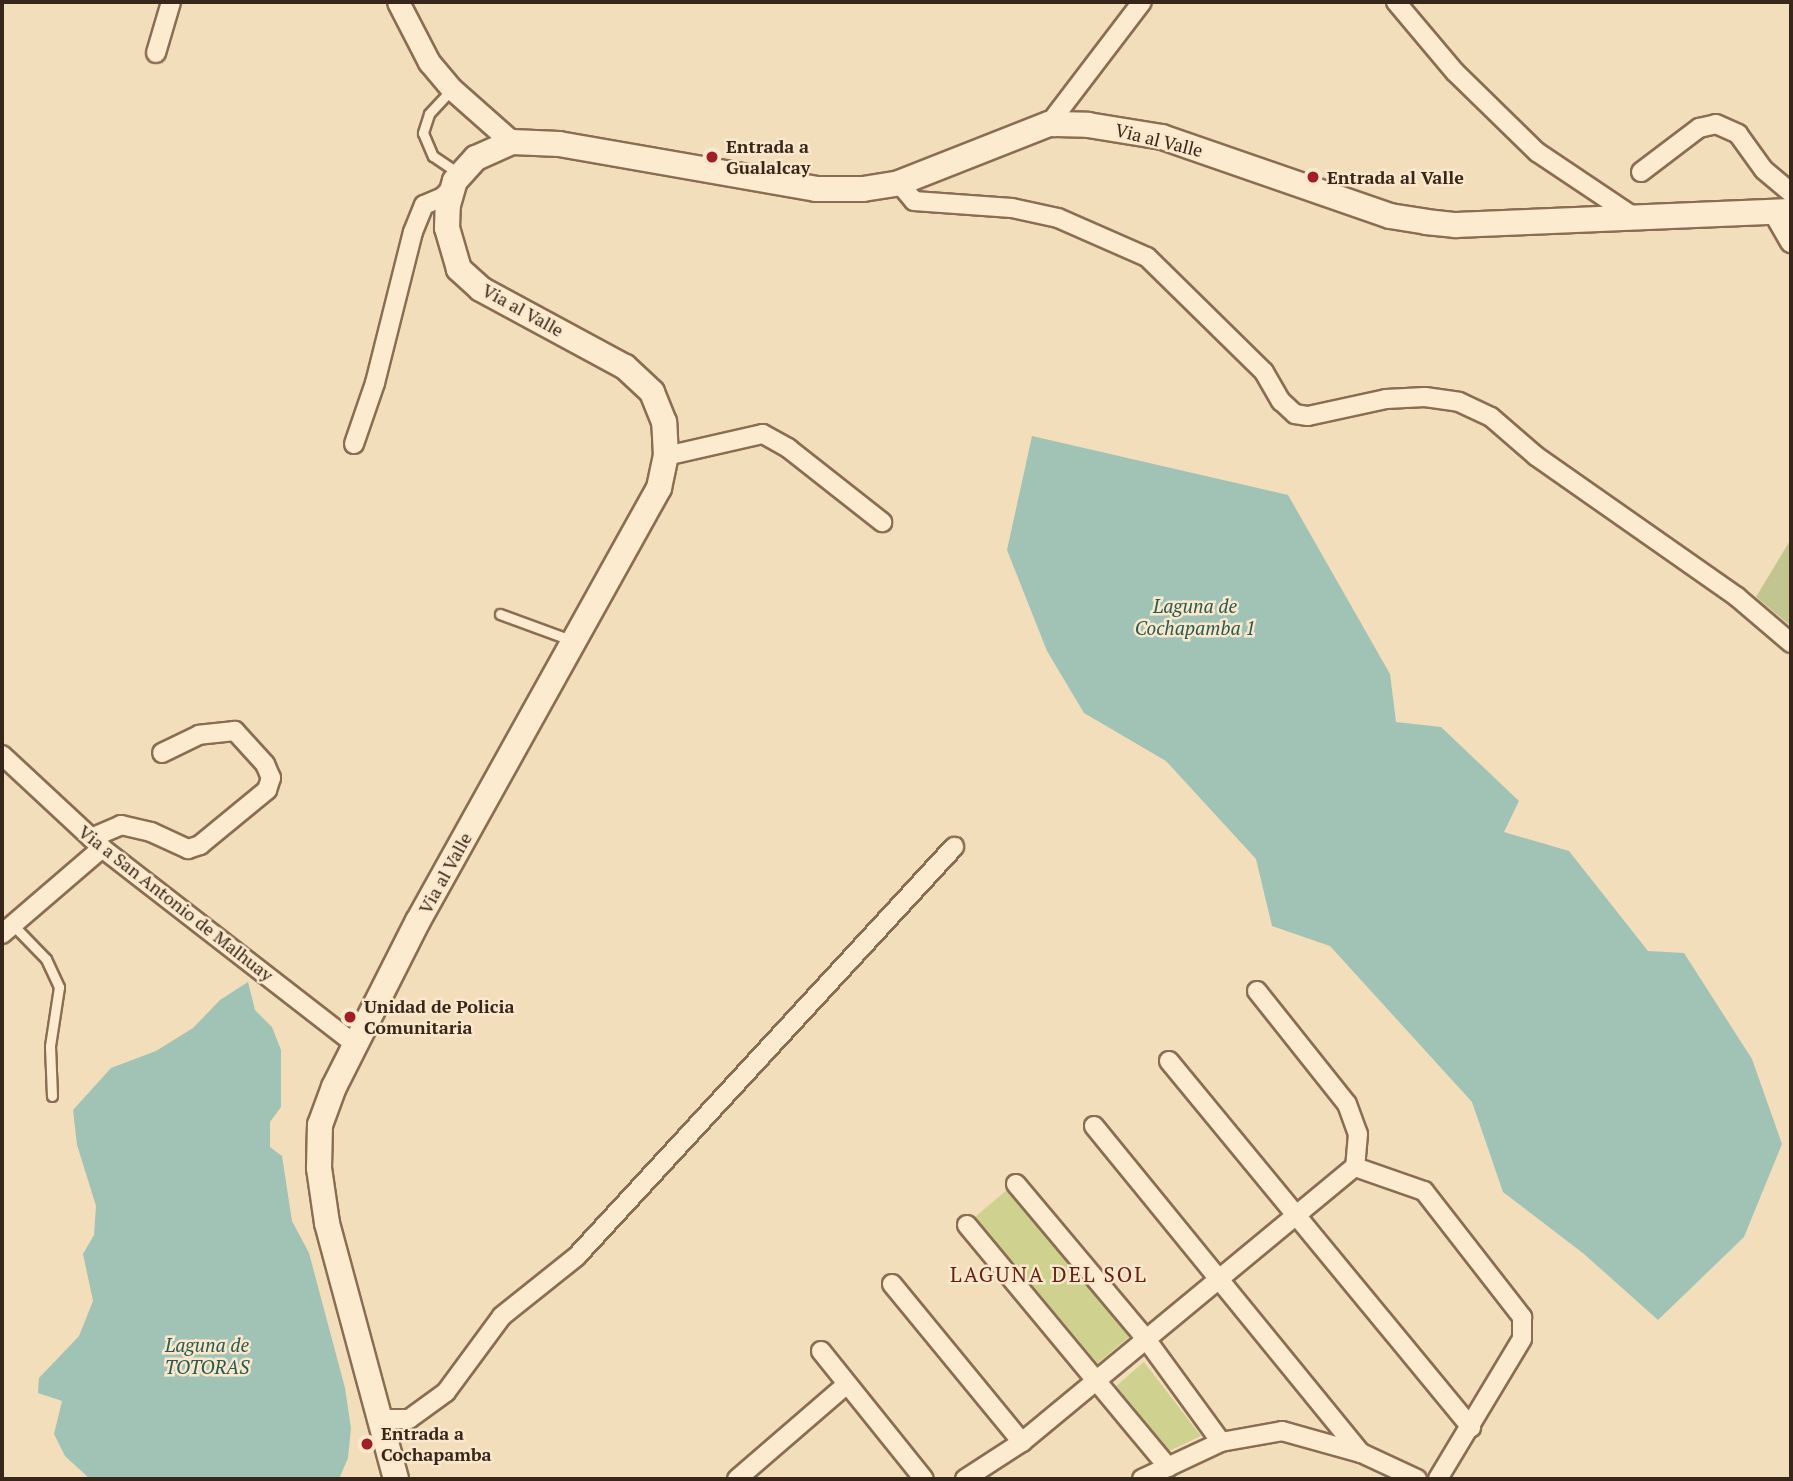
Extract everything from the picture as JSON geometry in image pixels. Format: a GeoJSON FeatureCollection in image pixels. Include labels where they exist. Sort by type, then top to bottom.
{"type":"FeatureCollection","features":[{"type":"Feature","properties":{"kind":"main road","name":"Via al Valle"},"geometry":{"type":"LineString","coordinates":[[396,1479],[346,1304],[319,1168],[320,1125],[356,1045],[418,921],[659,488],[666,456],[664,422],[652,393],[625,367],[481,289],[459,269],[446,228],[458,179],[476,158],[512,142],[559,144],[816,189],[899,183],[1049,124],[1131,130],[1162,137],[1390,216],[1426,222],[1456,225],[1631,215],[1783,211]]}},
{"type":"Feature","properties":{"kind":"street"},"geometry":{"type":"LineString","coordinates":[[156,53],[170,2]]}},
{"type":"Feature","properties":{"kind":"street"},"geometry":{"type":"LineString","coordinates":[[398,2],[429,62],[452,89],[512,142]]}},
{"type":"Feature","properties":{"kind":"street"},"geometry":{"type":"LineString","coordinates":[[1049,124],[1142,2]]}},
{"type":"Feature","properties":{"kind":"street"},"geometry":{"type":"LineString","coordinates":[[1396,2],[1455,72],[1537,152],[1631,215]]}},
{"type":"Feature","properties":{"kind":"street"},"geometry":{"type":"LineString","coordinates":[[1641,172],[1699,128],[1716,124],[1738,134],[1764,170],[1791,193]]}},
{"type":"Feature","properties":{"kind":"street"},"geometry":{"type":"LineString","coordinates":[[354,444],[413,232],[424,205],[443,197],[458,179]]}},
{"type":"Feature","properties":{"kind":"street"},"geometry":{"type":"LineString","coordinates":[[899,183],[914,201],[1012,208],[1058,218],[1147,257],[1264,372],[1281,401],[1294,414],[1308,416],[1386,400],[1425,397],[1459,402],[1491,417],[1536,456],[1737,597],[1791,643]]}},
{"type":"Feature","properties":{"kind":"street"},"geometry":{"type":"LineString","coordinates":[[1783,211],[1791,242]]}},
{"type":"Feature","properties":{"kind":"street"},"geometry":{"type":"LineString","coordinates":[[666,456],[764,435],[788,448],[882,522]]}},
{"type":"Feature","properties":{"kind":"street"},"geometry":{"type":"LineString","coordinates":[[7,929],[96,843],[121,825],[188,849],[200,845],[267,790],[271,778],[265,764],[234,731],[199,736],[162,753]]}},
{"type":"Feature","properties":{"kind":"street","name":"Via a San Antonio de Malhuay"},"geometry":{"type":"LineString","coordinates":[[2,755],[96,843],[356,1045]]}},
{"type":"Feature","properties":{"kind":"street"},"geometry":{"type":"LineString","coordinates":[[379,1419],[409,1419],[446,1392],[502,1316],[576,1257],[954,847]]}},
{"type":"Feature","properties":{"kind":"street"},"geometry":{"type":"LineString","coordinates":[[965,1479],[1022,1441],[1355,1167],[1358,1134],[1347,1104],[1257,991]]}},
{"type":"Feature","properties":{"kind":"street"},"geometry":{"type":"LineString","coordinates":[[1169,1061],[1471,1427]]}},
{"type":"Feature","properties":{"kind":"street"},"geometry":{"type":"LineString","coordinates":[[1094,1126],[1361,1453]]}},
{"type":"Feature","properties":{"kind":"street"},"geometry":{"type":"LineString","coordinates":[[1355,1167],[1424,1191],[1522,1317],[1522,1339],[1438,1479]]}},
{"type":"Feature","properties":{"kind":"street"},"geometry":{"type":"LineString","coordinates":[[1016,1184],[1146,1339],[1221,1442]]}},
{"type":"Feature","properties":{"kind":"street"},"geometry":{"type":"LineString","coordinates":[[967,1225],[1098,1379],[1168,1467]]}},
{"type":"Feature","properties":{"kind":"street"},"geometry":{"type":"LineString","coordinates":[[892,1284],[1022,1441]]}},
{"type":"Feature","properties":{"kind":"street"},"geometry":{"type":"LineString","coordinates":[[821,1351],[924,1479]]}},
{"type":"Feature","properties":{"kind":"street"},"geometry":{"type":"LineString","coordinates":[[737,1479],[848,1384]]}},
{"type":"Feature","properties":{"kind":"street"},"geometry":{"type":"LineString","coordinates":[[1142,1479],[1221,1442],[1282,1431],[1361,1453],[1416,1479]]}},
{"type":"Feature","properties":{"kind":"lane"},"geometry":{"type":"LineString","coordinates":[[452,89],[429,114],[423,133],[441,165],[458,179]]}},
{"type":"Feature","properties":{"kind":"lane"},"geometry":{"type":"LineString","coordinates":[[500,614],[575,641]]}},
{"type":"Feature","properties":{"kind":"lane"},"geometry":{"type":"LineString","coordinates":[[7,929],[46,959],[59,987],[50,1046],[52,1096]]}},
{"type":"Feature","properties":{"kind":"green space"},"geometry":{"type":"Polygon","coordinates":[[[1791,539],[1791,626],[1756,597],[1791,539]]]}},
{"type":"Feature","properties":{"kind":"green space"},"geometry":{"type":"Polygon","coordinates":[[[1007,1190],[1130,1336],[1098,1363],[975,1217],[1007,1190]]]}},
{"type":"Feature","properties":{"kind":"green space"},"geometry":{"type":"Polygon","coordinates":[[[1144,1362],[1201,1436],[1169,1451],[1116,1386],[1144,1362]]]}},
{"type":"Feature","properties":{"kind":"water","name":"Laguna de Cochapamba 1"},"geometry":{"type":"Polygon","coordinates":[[[1032,436],[1288,495],[1390,674],[1396,722],[1441,727],[1519,801],[1504,832],[1569,851],[1648,951],[1684,953],[1752,1059],[1782,1144],[1744,1237],[1658,1320],[1584,1254],[1503,1192],[1472,1102],[1330,946],[1272,926],[1256,859],[1166,761],[1084,713],[1047,651],[1007,550],[1032,436]]]}},
{"type":"Feature","properties":{"kind":"water","name":"Laguna de TOTORAS"},"geometry":{"type":"Polygon","coordinates":[[[248,982],[255,1010],[272,1027],[281,1050],[281,1107],[270,1122],[270,1147],[282,1156],[292,1221],[309,1253],[345,1388],[351,1428],[348,1458],[339,1479],[90,1479],[65,1456],[54,1434],[62,1401],[38,1393],[39,1378],[79,1336],[93,1301],[83,1254],[94,1235],[96,1206],[77,1145],[73,1110],[111,1068],[156,1051],[193,1028],[220,1000],[248,982]]]}},
{"type":"Feature","properties":{"kind":"place","name":"Entrada a Gualalcay"},"geometry":{"type":"Point","coordinates":[712,157]}},
{"type":"Feature","properties":{"kind":"place","name":"Entrada al Valle"},"geometry":{"type":"Point","coordinates":[1313,177]}},
{"type":"Feature","properties":{"kind":"place","name":"Unidad de Policia Comunitaria"},"geometry":{"type":"Point","coordinates":[350,1017]}},
{"type":"Feature","properties":{"kind":"place","name":"Entrada a Cochapamba"},"geometry":{"type":"Point","coordinates":[367,1444]}},
{"type":"Feature","properties":{"kind":"district","name":"LAGUNA DEL SOL"},"geometry":{"type":"Point","coordinates":[1049,1274]}}]}
